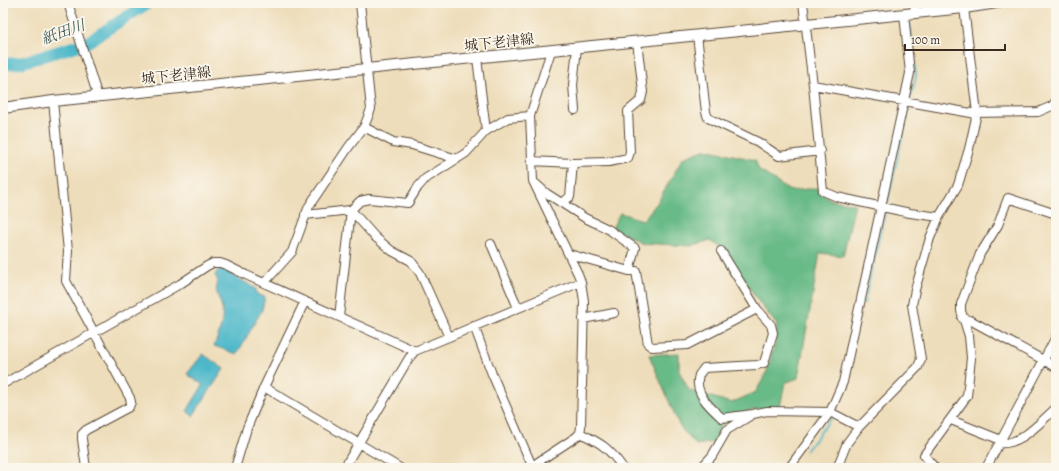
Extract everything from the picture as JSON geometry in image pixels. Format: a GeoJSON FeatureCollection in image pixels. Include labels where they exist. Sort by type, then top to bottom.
{"type":"FeatureCollection","features":[{"type":"Feature","properties":{"kind":"main road","name":"城下老津線"},"geometry":{"type":"LineString","coordinates":[[3,108],[53,100],[98,97],[366,70],[904,14],[915,8],[964,8],[997,3]]}},
{"type":"Feature","properties":{"kind":"street"},"geometry":{"type":"LineString","coordinates":[[68,3],[98,97]]}},
{"type":"Feature","properties":{"kind":"street"},"geometry":{"type":"LineString","coordinates":[[264,283],[292,252],[309,206],[364,127],[371,108],[360,3]]}},
{"type":"Feature","properties":{"kind":"street"},"geometry":{"type":"LineString","coordinates":[[803,3],[813,85],[823,191],[837,197],[910,213],[939,217]]}},
{"type":"Feature","properties":{"kind":"street"},"geometry":{"type":"LineString","coordinates":[[837,468],[846,443],[910,376],[918,367],[921,359],[912,305],[915,290],[929,243],[939,217],[958,186],[969,149],[977,113],[964,8]]}},
{"type":"Feature","properties":{"kind":"street"},"geometry":{"type":"LineString","coordinates":[[789,468],[830,412],[843,382],[910,73],[904,14]]}},
{"type":"Feature","properties":{"kind":"street"},"geometry":{"type":"LineString","coordinates":[[697,35],[708,118],[758,142],[779,156],[820,151]]}},
{"type":"Feature","properties":{"kind":"street"},"geometry":{"type":"LineString","coordinates":[[531,162],[573,164],[609,162],[628,158],[630,152],[628,111],[640,100],[643,92],[637,41]]}},
{"type":"Feature","properties":{"kind":"street"},"geometry":{"type":"LineString","coordinates":[[575,110],[573,85],[577,48]]}},
{"type":"Feature","properties":{"kind":"street"},"geometry":{"type":"LineString","coordinates":[[474,326],[492,374],[533,468],[538,462],[580,433],[584,301],[581,282],[533,181],[531,162],[530,116],[551,51]]}},
{"type":"Feature","properties":{"kind":"street"},"geometry":{"type":"LineString","coordinates":[[477,58],[486,131]]}},
{"type":"Feature","properties":{"kind":"street"},"geometry":{"type":"LineString","coordinates":[[813,85],[977,113],[1038,112],[1052,106],[1056,101]]}},
{"type":"Feature","properties":{"kind":"street"},"geometry":{"type":"LineString","coordinates":[[53,100],[68,251],[66,281],[130,398],[129,407],[86,430],[82,434],[86,468]]}},
{"type":"Feature","properties":{"kind":"street"},"geometry":{"type":"LineString","coordinates":[[339,317],[351,210],[360,200],[369,199],[408,203],[425,179],[466,153],[486,131],[508,118],[530,116]]}},
{"type":"Feature","properties":{"kind":"street"},"geometry":{"type":"LineString","coordinates":[[364,127],[393,142],[412,144],[457,159]]}},
{"type":"Feature","properties":{"kind":"street"},"geometry":{"type":"LineString","coordinates":[[561,203],[570,197],[573,164]]}},
{"type":"Feature","properties":{"kind":"street"},"geometry":{"type":"LineString","coordinates":[[533,181],[546,193],[561,203],[585,218],[608,229],[635,248],[629,271]]}},
{"type":"Feature","properties":{"kind":"street"},"geometry":{"type":"LineString","coordinates":[[935,468],[924,455],[967,396],[971,358],[969,336],[962,318],[961,304],[980,254],[998,225],[1008,198],[1056,214]]}},
{"type":"Feature","properties":{"kind":"street"},"geometry":{"type":"LineString","coordinates":[[305,215],[351,210]]}},
{"type":"Feature","properties":{"kind":"street"},"geometry":{"type":"LineString","coordinates":[[351,210],[374,237],[392,251],[411,261],[420,273],[449,337]]}},
{"type":"Feature","properties":{"kind":"street"},"geometry":{"type":"LineString","coordinates":[[491,244],[518,308]]}},
{"type":"Feature","properties":{"kind":"street"},"geometry":{"type":"LineString","coordinates":[[721,251],[758,309],[771,325],[773,333],[764,363],[757,365],[704,368],[699,375],[698,388],[707,405],[722,418],[767,411],[830,412],[859,428]]}},
{"type":"Feature","properties":{"kind":"street"},"geometry":{"type":"LineString","coordinates":[[569,254],[636,272],[648,344],[652,347],[687,345],[758,309]]}},
{"type":"Feature","properties":{"kind":"street"},"geometry":{"type":"LineString","coordinates":[[3,384],[180,284],[213,263],[226,265],[415,352]]}},
{"type":"Feature","properties":{"kind":"street"},"geometry":{"type":"LineString","coordinates":[[344,468],[409,358],[415,352],[581,282]]}},
{"type":"Feature","properties":{"kind":"street"},"geometry":{"type":"LineString","coordinates":[[235,468],[247,428],[264,387],[305,301]]}},
{"type":"Feature","properties":{"kind":"street"},"geometry":{"type":"LineString","coordinates":[[583,319],[614,313]]}},
{"type":"Feature","properties":{"kind":"street"},"geometry":{"type":"LineString","coordinates":[[962,318],[970,320],[1056,367]]}},
{"type":"Feature","properties":{"kind":"street"},"geometry":{"type":"LineString","coordinates":[[986,468],[1056,337]]}},
{"type":"Feature","properties":{"kind":"street"},"geometry":{"type":"LineString","coordinates":[[264,387],[400,468]]}},
{"type":"Feature","properties":{"kind":"street"},"geometry":{"type":"LineString","coordinates":[[950,420],[1007,444],[1015,441],[1030,431],[1056,408]]}},
{"type":"Feature","properties":{"kind":"street"},"geometry":{"type":"LineString","coordinates":[[700,468],[712,456],[727,430],[753,414]]}},
{"type":"Feature","properties":{"kind":"street"},"geometry":{"type":"LineString","coordinates":[[580,433],[601,443],[613,454],[623,468]]}},
{"type":"Feature","properties":{"kind":"green space"},"geometry":{"type":"Polygon","coordinates":[[[706,149],[755,160],[759,170],[790,191],[816,188],[831,200],[855,204],[843,256],[820,253],[798,378],[785,383],[780,407],[751,410],[721,425],[715,442],[696,445],[680,427],[649,355],[679,353],[679,371],[689,390],[731,403],[756,392],[767,371],[776,340],[777,325],[761,305],[724,251],[710,240],[691,246],[642,243],[612,228],[620,213],[643,220],[657,203],[683,158],[706,149]]]}},
{"type":"Feature","properties":{"kind":"water"},"geometry":{"type":"Polygon","coordinates":[[[219,269],[224,270],[255,288],[258,295],[265,297],[262,310],[237,354],[214,346],[222,323],[221,305],[217,293],[218,281],[215,275],[219,269]]]}},
{"type":"Feature","properties":{"kind":"water"},"geometry":{"type":"Polygon","coordinates":[[[203,354],[224,369],[193,416],[187,411],[203,385],[187,374],[203,354]]]}},
{"type":"Feature","properties":{"kind":"waterway","name":"紙田川"},"geometry":{"type":"LineString","coordinates":[[3,64],[20,63],[86,43],[148,3]]}},
{"type":"Feature","properties":{"kind":"waterway"},"geometry":{"type":"LineString","coordinates":[[910,24],[916,77],[910,99]]}},
{"type":"Feature","properties":{"kind":"waterway"},"geometry":{"type":"LineString","coordinates":[[887,204],[909,106]]}},
{"type":"Feature","properties":{"kind":"waterway"},"geometry":{"type":"LineString","coordinates":[[864,303],[885,212]]}},
{"type":"Feature","properties":{"kind":"waterway"},"geometry":{"type":"LineString","coordinates":[[835,410],[843,391]]}},
{"type":"Feature","properties":{"kind":"waterway"},"geometry":{"type":"LineString","coordinates":[[806,451],[832,417]]}}]}
